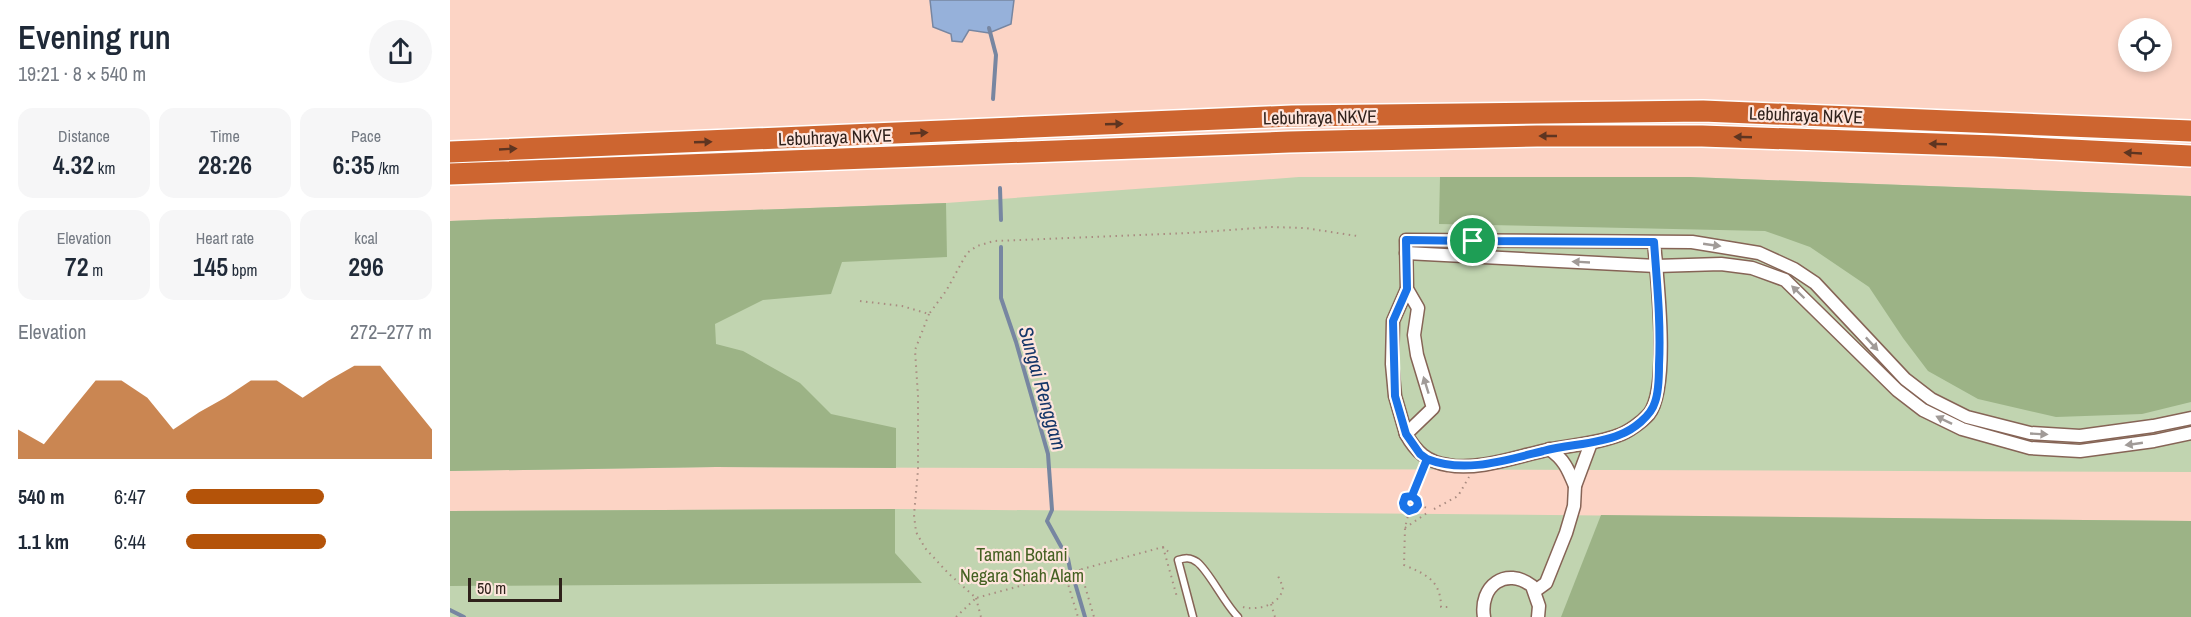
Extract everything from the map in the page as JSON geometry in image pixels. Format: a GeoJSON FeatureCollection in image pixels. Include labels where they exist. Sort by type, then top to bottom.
{"type":"FeatureCollection","features":[{"type":"Feature","properties":{"kind":"highway","name":"Lebuhraya NKVE"},"geometry":{"type":"LineString","coordinates":[[450,152],[1292,116],[1703,111],[2191,131]]}},
{"type":"Feature","properties":{"kind":"highway","name":"Lebuhraya NKVE"},"geometry":{"type":"LineString","coordinates":[[450,174],[1288,142],[1537,136],[1702,136],[1994,146],[2191,156]]}},
{"type":"Feature","properties":{"kind":"street"},"geometry":{"type":"LineString","coordinates":[[1654,242],[1660,343],[1655,402],[1648,415],[1621,435],[1591,444],[1549,449],[1506,460],[1470,466],[1448,465],[1427,459],[1420,454],[1406,434],[1395,396],[1392,353],[1393,321],[1407,289],[1406,240],[1692,242],[1759,253],[1794,269],[1815,283],[1905,379],[1931,399],[1967,417],[2030,434],[2080,436],[2142,428],[2191,418]]}},
{"type":"Feature","properties":{"kind":"street"},"geometry":{"type":"LineString","coordinates":[[1406,253],[1656,266],[1721,264],[1752,268],[1785,279],[1897,390],[1923,410],[1962,429],[2030,448],[2080,451],[2154,441],[2191,433]]}},
{"type":"Feature","properties":{"kind":"street"},"geometry":{"type":"LineString","coordinates":[[1406,434],[1433,408],[1417,355],[1414,334],[1418,308],[1407,289]]}},
{"type":"Feature","properties":{"kind":"street"},"geometry":{"type":"LineString","coordinates":[[1535,591],[1546,583],[1566,533],[1574,506],[1575,486],[1591,444]]}},
{"type":"Feature","properties":{"kind":"street"},"geometry":{"type":"LineString","coordinates":[[1549,449],[1561,457],[1575,486]]}},
{"type":"Feature","properties":{"kind":"street"},"geometry":{"type":"LineString","coordinates":[[1484,617],[1487,593],[1493,585],[1500,580],[1517,578],[1525,581],[1535,591],[1539,606],[1538,617]]}},
{"type":"Feature","properties":{"kind":"lane"},"geometry":{"type":"LineString","coordinates":[[1193,617],[1178,560],[1188,558],[1197,562],[1238,617]]}},
{"type":"Feature","properties":{"kind":"path"},"geometry":{"type":"LineString","coordinates":[[981,617],[976,598],[948,573],[926,548],[916,532],[914,515],[918,470],[918,396],[915,350],[929,314],[946,291],[967,253],[977,246],[994,242],[1177,234],[1272,227],[1305,228],[1358,236]]}},
{"type":"Feature","properties":{"kind":"path"},"geometry":{"type":"LineString","coordinates":[[860,301],[893,304],[929,314]]}},
{"type":"Feature","properties":{"kind":"path"},"geometry":{"type":"LineString","coordinates":[[1412,496],[1427,459]]}},
{"type":"Feature","properties":{"kind":"path"},"geometry":{"type":"LineString","coordinates":[[1434,509],[1458,496],[1469,480],[1470,466]]}},
{"type":"Feature","properties":{"kind":"path"},"geometry":{"type":"LineString","coordinates":[[1409,511],[1403,503],[1405,497],[1412,496],[1417,500],[1418,505]]}},
{"type":"Feature","properties":{"kind":"path"},"geometry":{"type":"LineString","coordinates":[[1418,505],[1427,508]]}},
{"type":"Feature","properties":{"kind":"path"},"geometry":{"type":"LineString","coordinates":[[1409,511],[1418,505]]}},
{"type":"Feature","properties":{"kind":"path"},"geometry":{"type":"LineString","coordinates":[[1409,511],[1405,528],[1404,565],[1421,572],[1432,580],[1439,590],[1441,607],[1449,607]]}},
{"type":"Feature","properties":{"kind":"path"},"geometry":{"type":"LineString","coordinates":[[1405,528],[1427,513]]}},
{"type":"Feature","properties":{"kind":"path"},"geometry":{"type":"LineString","coordinates":[[956,617],[976,598],[1163,547]]}},
{"type":"Feature","properties":{"kind":"path"},"geometry":{"type":"LineString","coordinates":[[1163,547],[1178,560]]}},
{"type":"Feature","properties":{"kind":"path"},"geometry":{"type":"LineString","coordinates":[[1163,547],[1177,597]]}},
{"type":"Feature","properties":{"kind":"path"},"geometry":{"type":"LineString","coordinates":[[1080,569],[1094,617]]}},
{"type":"Feature","properties":{"kind":"path"},"geometry":{"type":"LineString","coordinates":[[1065,573],[1078,617]]}},
{"type":"Feature","properties":{"kind":"path"},"geometry":{"type":"LineString","coordinates":[[1240,606],[1256,608],[1271,604],[1283,591],[1278,576]]}},
{"type":"Feature","properties":{"kind":"path"},"geometry":{"type":"LineString","coordinates":[[1271,604],[1275,617]]}},
{"type":"Feature","properties":{"kind":"green space"},"geometry":{"type":"Polygon","coordinates":[[[1299,177],[1690,177],[2191,196],[2191,472],[716,467],[450,471],[450,221],[946,203],[1299,177]]]}},
{"type":"Feature","properties":{"kind":"green space"},"geometry":{"type":"Polygon","coordinates":[[[1440,177],[1690,177],[2191,196],[2191,402],[2142,414],[2056,417],[1978,399],[1928,371],[1869,287],[1810,247],[1765,231],[1439,224],[1440,177]]]}},
{"type":"Feature","properties":{"kind":"green space"},"geometry":{"type":"Polygon","coordinates":[[[946,203],[947,257],[842,262],[831,294],[763,300],[715,324],[716,344],[743,351],[800,383],[831,414],[896,428],[896,468],[716,467],[450,471],[450,221],[946,203]]]}},
{"type":"Feature","properties":{"kind":"green space","name":"Taman Botani Negara Shah Alam"},"geometry":{"type":"Polygon","coordinates":[[[895,509],[2191,521],[2191,617],[450,617],[450,511],[895,509]]]}},
{"type":"Feature","properties":{"kind":"green space"},"geometry":{"type":"Polygon","coordinates":[[[895,509],[895,553],[922,583],[450,586],[450,511],[895,509]]]}},
{"type":"Feature","properties":{"kind":"green space"},"geometry":{"type":"Polygon","coordinates":[[[1601,515],[2191,521],[2191,617],[1561,617],[1601,515]]]}},
{"type":"Feature","properties":{"kind":"water"},"geometry":{"type":"Polygon","coordinates":[[[930,0],[1014,0],[1011,24],[989,33],[969,30],[962,42],[952,41],[951,34],[933,27],[930,0]]]}},
{"type":"Feature","properties":{"kind":"waterway","name":"Sungai Renggam"},"geometry":{"type":"LineString","coordinates":[[989,28],[996,55],[993,99]]}},
{"type":"Feature","properties":{"kind":"waterway","name":"Sungai Renggam"},"geometry":{"type":"LineString","coordinates":[[1000,188],[1001,220]]}},
{"type":"Feature","properties":{"kind":"waterway","name":"Sungai Renggam"},"geometry":{"type":"LineString","coordinates":[[1001,247],[1001,298],[1048,454],[1052,510],[1047,521],[1068,559],[1070,569]]}},
{"type":"Feature","properties":{"kind":"waterway","name":"Sungai Renggam"},"geometry":{"type":"LineString","coordinates":[[1075,583],[1085,617]]}},
{"type":"Feature","properties":{"kind":"waterway"},"geometry":{"type":"LineString","coordinates":[[450,610],[464,617]]}},
{"type":"Feature","properties":{"kind":"route"},"geometry":{"type":"LineString","coordinates":[[1473,241],[1406,240],[1407,289],[1393,321],[1392,364],[1395,396],[1406,434],[1413,446],[1427,459],[1412,496],[1405,497],[1404,507],[1409,511],[1418,505],[1417,500],[1412,496],[1420,476],[1427,459],[1448,465],[1470,466],[1549,449],[1591,444],[1621,435],[1648,415],[1655,402],[1660,343],[1654,242],[1473,241]]}}]}
